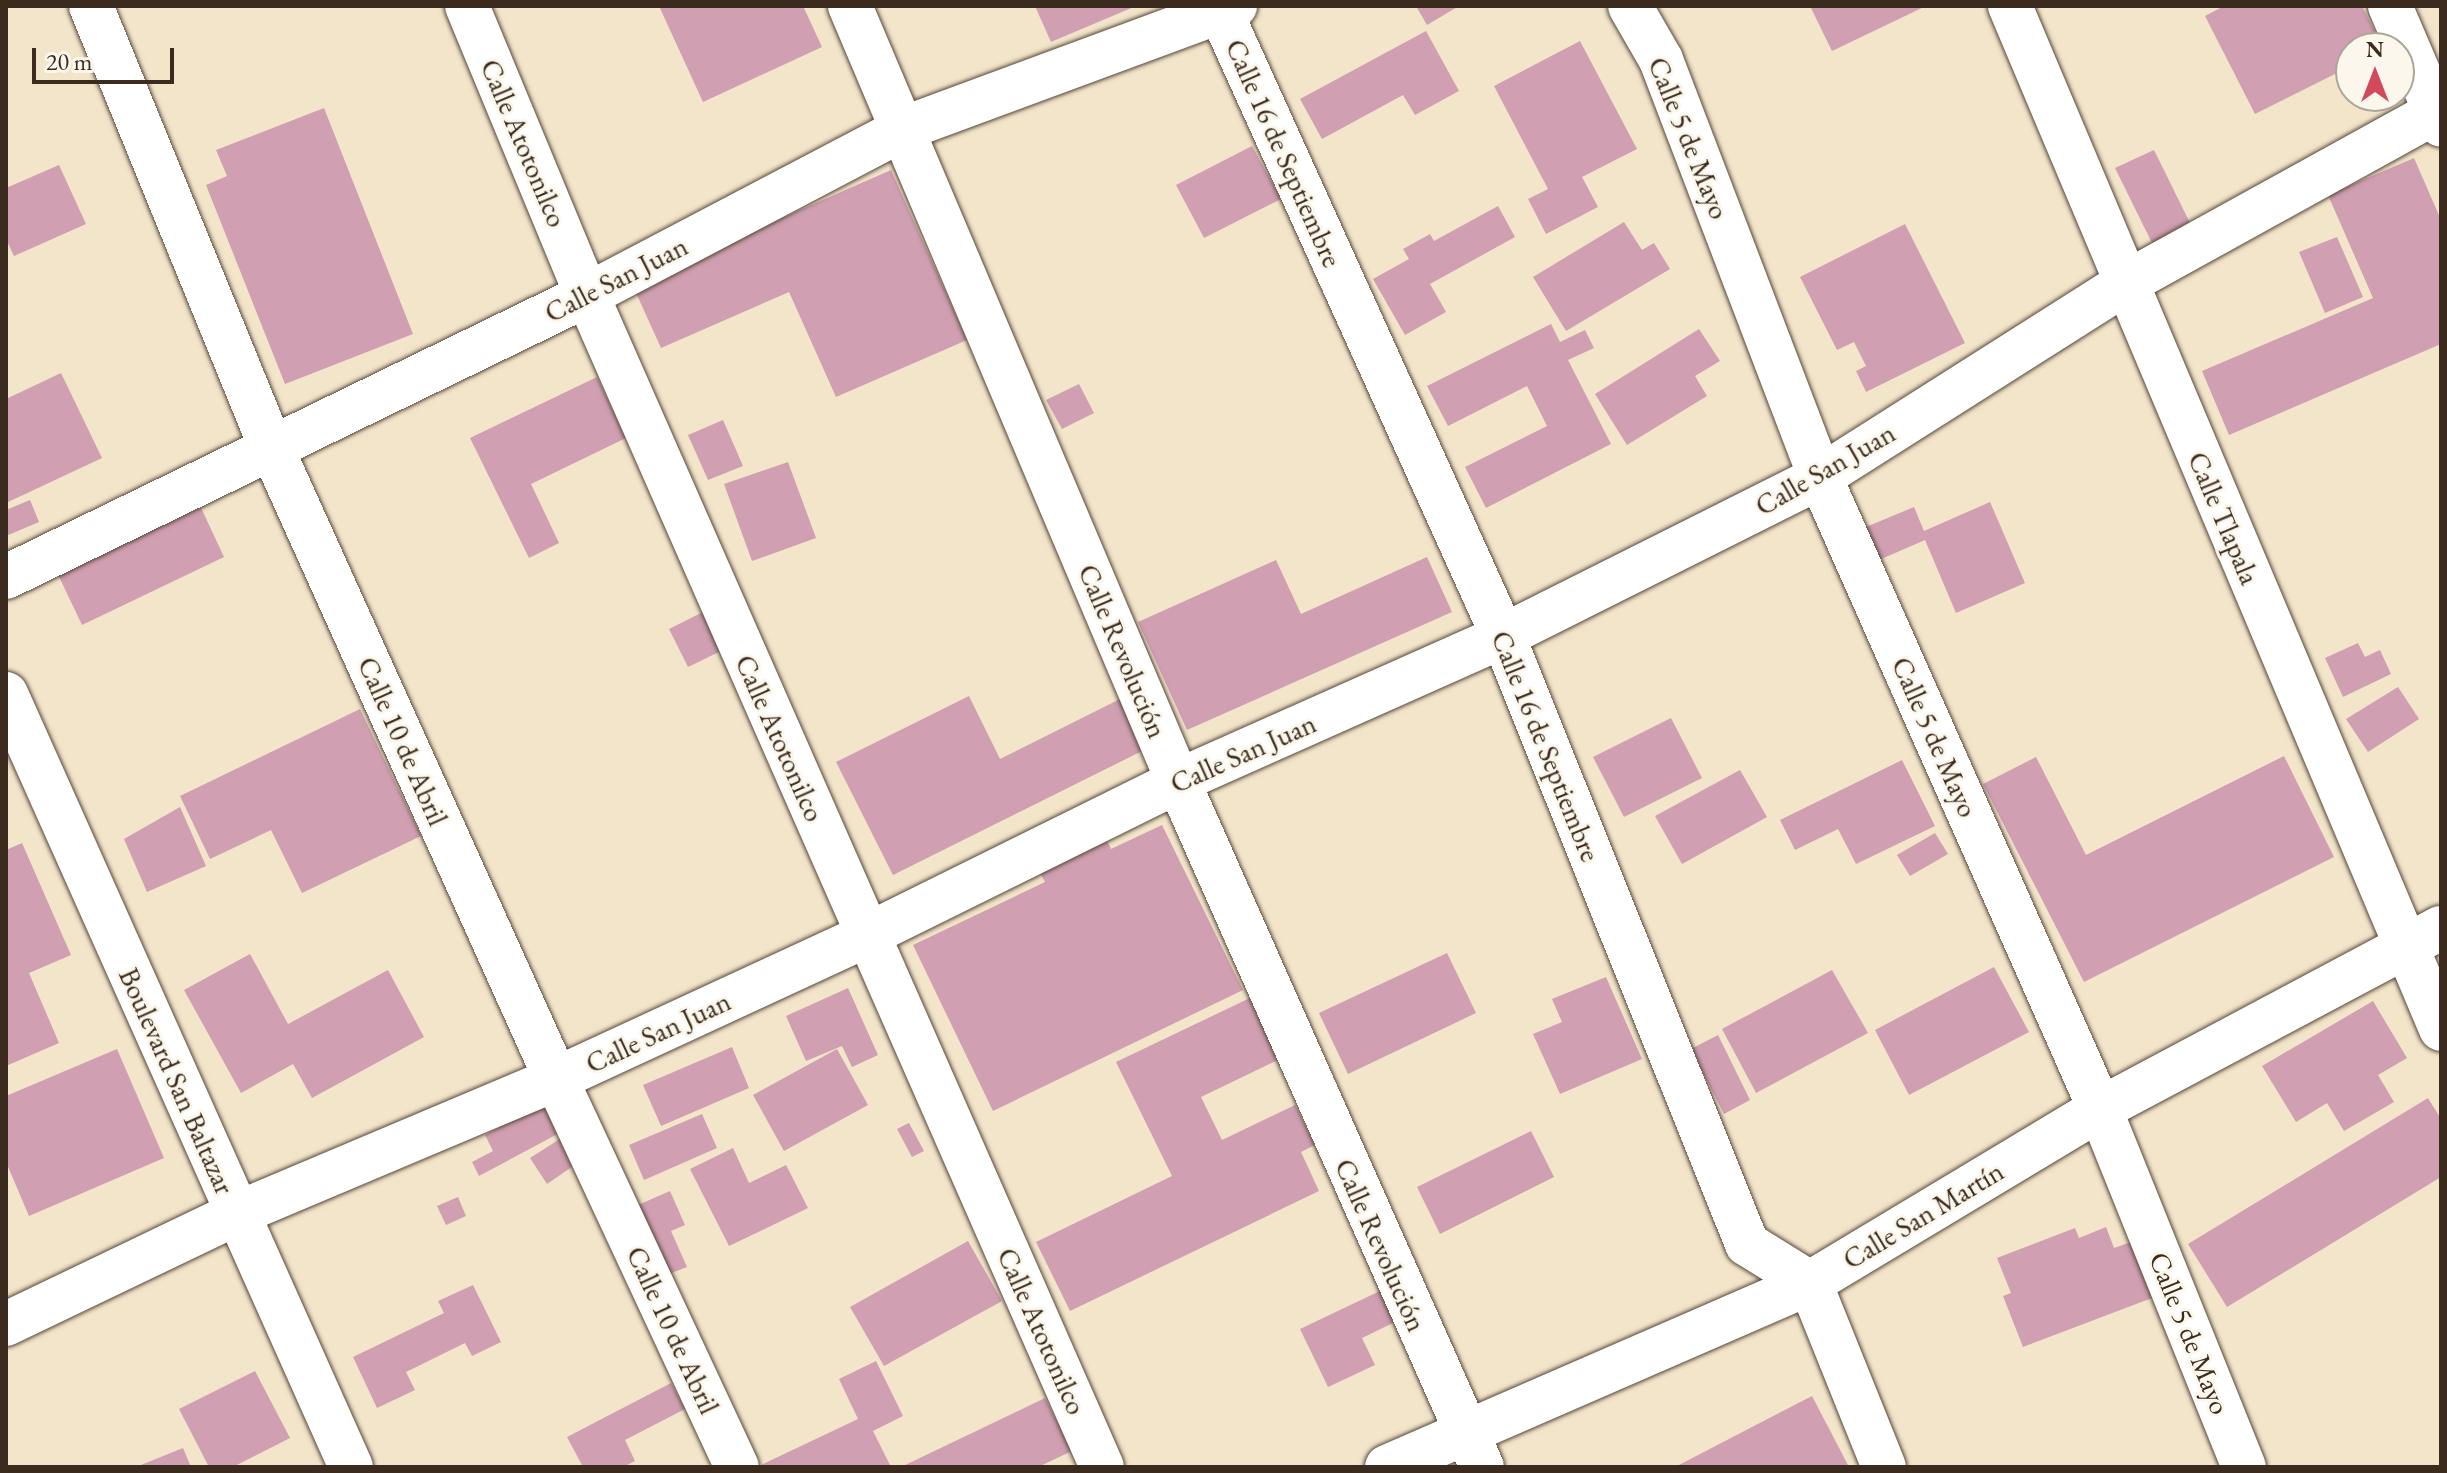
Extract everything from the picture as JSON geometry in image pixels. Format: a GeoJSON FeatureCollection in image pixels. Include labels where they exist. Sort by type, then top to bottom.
{"type":"FeatureCollection","features":[{"type":"Feature","properties":{"kind":"street","name":"Calle 10 de Abril"},"geometry":{"type":"LineString","coordinates":[[91,6],[273,451],[556,1079],[737,1467]]}},
{"type":"Feature","properties":{"kind":"street","name":"Calle Atotonilco"},"geometry":{"type":"LineString","coordinates":[[467,6],[587,295],[1102,1467]]}},
{"type":"Feature","properties":{"kind":"street","name":"Calle Revolución"},"geometry":{"type":"LineString","coordinates":[[850,6],[905,128],[1178,781],[1472,1450]]}},
{"type":"Feature","properties":{"kind":"street","name":"Calle 5 de Mayo"},"geometry":{"type":"LineString","coordinates":[[1630,6],[1661,60],[1820,477],[2100,1109],[2244,1467]]}},
{"type":"Feature","properties":{"kind":"street","name":"Calle Tlapala"},"geometry":{"type":"LineString","coordinates":[[2010,6],[2124,284],[2424,937],[2441,1029]]}},
{"type":"Feature","properties":{"kind":"street"},"geometry":{"type":"LineString","coordinates":[[2390,6],[2438,115]]}},
{"type":"Feature","properties":{"kind":"street","name":"Calle San Juan"},"geometry":{"type":"LineString","coordinates":[[6,577],[273,451],[587,295],[905,128],[1225,9]]}},
{"type":"Feature","properties":{"kind":"street","name":"Calle 16 de Septiembre"},"geometry":{"type":"LineString","coordinates":[[1225,9],[1503,636],[1747,1244],[1810,1283]]}},
{"type":"Feature","properties":{"kind":"street","name":"Calle San Juan"},"geometry":{"type":"LineString","coordinates":[[6,1324],[236,1214],[556,1079],[867,935],[1178,781],[1503,636],[1820,477],[2124,284],[2438,115]]}},
{"type":"Feature","properties":{"kind":"street","name":"Boulevard San Baltazar"},"geometry":{"type":"LineString","coordinates":[[6,694],[351,1467]]}},
{"type":"Feature","properties":{"kind":"street","name":"Calle San Martín"},"geometry":{"type":"LineString","coordinates":[[1387,1467],[1472,1450],[1810,1283],[2100,1109],[2424,937]]}},
{"type":"Feature","properties":{"kind":"street"},"geometry":{"type":"LineString","coordinates":[[1810,1283],[1884,1467]]}},
{"type":"Feature","properties":{"kind":"building"},"geometry":{"type":"Polygon","coordinates":[[[659,6],[803,6],[822,47],[703,102],[659,6]]]}},
{"type":"Feature","properties":{"kind":"building"},"geometry":{"type":"Polygon","coordinates":[[[1035,6],[1136,6],[1051,42],[1035,6]]]}},
{"type":"Feature","properties":{"kind":"building"},"geometry":{"type":"Polygon","coordinates":[[[1416,6],[1459,6],[1427,25],[1416,6]]]}},
{"type":"Feature","properties":{"kind":"building"},"geometry":{"type":"Polygon","coordinates":[[[1810,6],[1926,6],[1832,51],[1810,6]]]}},
{"type":"Feature","properties":{"kind":"building"},"geometry":{"type":"Polygon","coordinates":[[[2224,6],[2362,6],[2375,32],[2335,32],[2335,74],[2255,114],[2205,16],[2224,6]]]}},
{"type":"Feature","properties":{"kind":"building"},"geometry":{"type":"Polygon","coordinates":[[[1426,31],[1459,91],[1415,115],[1403,95],[1322,139],[1300,99],[1426,31]]]}},
{"type":"Feature","properties":{"kind":"building"},"geometry":{"type":"Polygon","coordinates":[[[1580,41],[1637,149],[1582,177],[1598,207],[1546,234],[1528,199],[1548,189],[1494,86],[1580,41]]]}},
{"type":"Feature","properties":{"kind":"building"},"geometry":{"type":"Polygon","coordinates":[[[324,108],[413,334],[285,384],[206,185],[227,176],[216,150],[324,108]]]}},
{"type":"Feature","properties":{"kind":"building"},"geometry":{"type":"Polygon","coordinates":[[[1252,146],[1281,199],[1204,238],[1176,185],[1252,146]]]}},
{"type":"Feature","properties":{"kind":"building"},"geometry":{"type":"Polygon","coordinates":[[[2154,150],[2191,225],[2152,243],[2115,168],[2154,150]]]}},
{"type":"Feature","properties":{"kind":"building"},"geometry":{"type":"Polygon","coordinates":[[[2414,158],[2441,220],[2441,344],[2229,435],[2202,371],[2373,298],[2328,195],[2414,158]]]}},
{"type":"Feature","properties":{"kind":"building"},"geometry":{"type":"Polygon","coordinates":[[[59,165],[86,224],[14,256],[6,239],[6,188],[59,165]]]}},
{"type":"Feature","properties":{"kind":"building"},"geometry":{"type":"Polygon","coordinates":[[[891,170],[967,340],[836,397],[789,292],[661,348],[632,284],[891,170]]]}},
{"type":"Feature","properties":{"kind":"building"},"geometry":{"type":"Polygon","coordinates":[[[1498,206],[1515,237],[1430,284],[1446,312],[1405,335],[1373,279],[1409,259],[1403,249],[1430,234],[1434,241],[1498,206]]]}},
{"type":"Feature","properties":{"kind":"building"},"geometry":{"type":"Polygon","coordinates":[[[1624,222],[1642,250],[1654,243],[1670,269],[1566,331],[1533,277],[1624,222]]]}},
{"type":"Feature","properties":{"kind":"building"},"geometry":{"type":"Polygon","coordinates":[[[1905,224],[1965,343],[1866,392],[1856,371],[1866,366],[1854,342],[1837,350],[1800,277],[1905,224]]]}},
{"type":"Feature","properties":{"kind":"building"},"geometry":{"type":"Polygon","coordinates":[[[2337,237],[2363,297],[2325,313],[2299,252],[2337,237]]]}},
{"type":"Feature","properties":{"kind":"building"},"geometry":{"type":"Polygon","coordinates":[[[1551,324],[1560,342],[1585,330],[1594,348],[1568,360],[1611,444],[1486,508],[1465,467],[1547,426],[1527,386],[1448,426],[1427,386],[1551,324]]]}},
{"type":"Feature","properties":{"kind":"building"},"geometry":{"type":"Polygon","coordinates":[[[1699,329],[1720,361],[1695,376],[1707,396],[1627,445],[1595,394],[1699,329]]]}},
{"type":"Feature","properties":{"kind":"building"},"geometry":{"type":"Polygon","coordinates":[[[61,373],[102,458],[6,503],[6,399],[61,373]]]}},
{"type":"Feature","properties":{"kind":"building"},"geometry":{"type":"Polygon","coordinates":[[[597,377],[626,438],[531,484],[559,543],[529,558],[470,438],[597,377]]]}},
{"type":"Feature","properties":{"kind":"building"},"geometry":{"type":"Polygon","coordinates":[[[1079,384],[1094,413],[1062,429],[1046,400],[1079,384]]]}},
{"type":"Feature","properties":{"kind":"building"},"geometry":{"type":"Polygon","coordinates":[[[723,420],[743,466],[708,480],[688,435],[723,420]]]}},
{"type":"Feature","properties":{"kind":"building"},"geometry":{"type":"Polygon","coordinates":[[[788,462],[816,538],[752,561],[724,484],[788,462]]]}},
{"type":"Feature","properties":{"kind":"building"},"geometry":{"type":"Polygon","coordinates":[[[196,497],[224,557],[82,625],[53,564],[196,497]]]}},
{"type":"Feature","properties":{"kind":"building"},"geometry":{"type":"Polygon","coordinates":[[[30,500],[39,522],[6,536],[6,510],[30,500]]]}},
{"type":"Feature","properties":{"kind":"building"},"geometry":{"type":"Polygon","coordinates":[[[1990,502],[2025,583],[1956,613],[1925,540],[1879,560],[1866,527],[1914,507],[1924,531],[1990,502]]]}},
{"type":"Feature","properties":{"kind":"building"},"geometry":{"type":"Polygon","coordinates":[[[1427,557],[1452,612],[1187,730],[1138,622],[1276,560],[1301,614],[1427,557]]]}},
{"type":"Feature","properties":{"kind":"building"},"geometry":{"type":"Polygon","coordinates":[[[703,612],[723,650],[688,667],[669,629],[703,612]]]}},
{"type":"Feature","properties":{"kind":"building"},"geometry":{"type":"Polygon","coordinates":[[[2358,643],[2365,657],[2380,650],[2391,674],[2343,697],[2325,658],[2358,643]]]}},
{"type":"Feature","properties":{"kind":"building"},"geometry":{"type":"Polygon","coordinates":[[[2398,687],[2419,719],[2368,752],[2346,719],[2398,687]]]}},
{"type":"Feature","properties":{"kind":"building"},"geometry":{"type":"Polygon","coordinates":[[[969,696],[1000,759],[1120,699],[1146,749],[893,875],[836,762],[969,696]]]}},
{"type":"Feature","properties":{"kind":"building"},"geometry":{"type":"Polygon","coordinates":[[[360,709],[421,836],[302,893],[271,830],[210,859],[180,796],[360,709]]]}},
{"type":"Feature","properties":{"kind":"building"},"geometry":{"type":"Polygon","coordinates":[[[1671,718],[1702,778],[1624,817],[1593,757],[1671,718]]]}},
{"type":"Feature","properties":{"kind":"building"},"geometry":{"type":"Polygon","coordinates":[[[2284,756],[2334,857],[2084,982],[1983,784],[2036,757],[2086,855],[2284,756]]]}},
{"type":"Feature","properties":{"kind":"building"},"geometry":{"type":"Polygon","coordinates":[[[1902,760],[1935,826],[1856,864],[1838,829],[1795,850],[1780,820],[1902,760]]]}},
{"type":"Feature","properties":{"kind":"building"},"geometry":{"type":"Polygon","coordinates":[[[1740,770],[1767,817],[1682,864],[1655,816],[1740,770]]]}},
{"type":"Feature","properties":{"kind":"building"},"geometry":{"type":"Polygon","coordinates":[[[180,807],[206,866],[147,892],[124,839],[180,807]]]}},
{"type":"Feature","properties":{"kind":"building"},"geometry":{"type":"Polygon","coordinates":[[[1162,825],[1243,990],[993,1111],[913,945],[1045,882],[1036,865],[1103,832],[1111,849],[1162,825]]]}},
{"type":"Feature","properties":{"kind":"building"},"geometry":{"type":"Polygon","coordinates":[[[1935,833],[1948,854],[1910,876],[1897,855],[1935,833]]]}},
{"type":"Feature","properties":{"kind":"building"},"geometry":{"type":"Polygon","coordinates":[[[22,843],[71,955],[29,973],[59,1043],[6,1066],[6,850],[22,843]]]}},
{"type":"Feature","properties":{"kind":"building"},"geometry":{"type":"Polygon","coordinates":[[[1447,953],[1476,1013],[1348,1074],[1319,1013],[1447,953]]]}},
{"type":"Feature","properties":{"kind":"building"},"geometry":{"type":"Polygon","coordinates":[[[250,954],[288,1024],[388,970],[424,1037],[312,1098],[293,1064],[241,1093],[184,990],[250,954]]]}},
{"type":"Feature","properties":{"kind":"building"},"geometry":{"type":"Polygon","coordinates":[[[1994,967],[2029,1032],[1909,1095],[1875,1030],[1994,967]]]}},
{"type":"Feature","properties":{"kind":"building"},"geometry":{"type":"Polygon","coordinates":[[[1832,970],[1868,1033],[1756,1093],[1722,1029],[1832,970]]]}},
{"type":"Feature","properties":{"kind":"building"},"geometry":{"type":"Polygon","coordinates":[[[1606,977],[1642,1059],[1560,1094],[1533,1034],[1562,1022],[1552,999],[1606,977]]]}},
{"type":"Feature","properties":{"kind":"building"},"geometry":{"type":"Polygon","coordinates":[[[848,988],[878,1055],[852,1067],[842,1046],[806,1061],[786,1016],[848,988]]]}},
{"type":"Feature","properties":{"kind":"building"},"geometry":{"type":"Polygon","coordinates":[[[1252,997],[1282,1058],[1201,1097],[1222,1140],[1295,1105],[1315,1145],[1301,1152],[1319,1191],[1070,1311],[1036,1242],[1172,1176],[1116,1062],[1252,997]]]}},
{"type":"Feature","properties":{"kind":"building"},"geometry":{"type":"Polygon","coordinates":[[[2373,1001],[2407,1058],[2378,1075],[2394,1102],[2344,1131],[2327,1103],[2296,1122],[2262,1066],[2373,1001]]]}},
{"type":"Feature","properties":{"kind":"building"},"geometry":{"type":"Polygon","coordinates":[[[1718,1035],[1750,1100],[1724,1114],[1691,1049],[1718,1035]]]}},
{"type":"Feature","properties":{"kind":"building"},"geometry":{"type":"Polygon","coordinates":[[[732,1047],[749,1088],[661,1126],[643,1085],[732,1047]]]}},
{"type":"Feature","properties":{"kind":"building"},"geometry":{"type":"Polygon","coordinates":[[[117,1049],[164,1158],[29,1216],[6,1162],[6,1096],[117,1049]]]}},
{"type":"Feature","properties":{"kind":"building"},"geometry":{"type":"Polygon","coordinates":[[[837,1049],[868,1105],[784,1151],[753,1095],[837,1049]]]}},
{"type":"Feature","properties":{"kind":"building"},"geometry":{"type":"Polygon","coordinates":[[[2428,1098],[2441,1119],[2441,1177],[2227,1307],[2188,1244],[2428,1098]]]}},
{"type":"Feature","properties":{"kind":"building"},"geometry":{"type":"Polygon","coordinates":[[[549,1101],[565,1130],[479,1176],[472,1162],[493,1151],[485,1135],[549,1101]]]}},
{"type":"Feature","properties":{"kind":"building"},"geometry":{"type":"Polygon","coordinates":[[[702,1114],[717,1148],[644,1180],[629,1145],[702,1114]]]}},
{"type":"Feature","properties":{"kind":"building"},"geometry":{"type":"Polygon","coordinates":[[[909,1123],[924,1151],[912,1157],[897,1129],[909,1123]]]}},
{"type":"Feature","properties":{"kind":"building"},"geometry":{"type":"Polygon","coordinates":[[[1531,1131],[1554,1177],[1440,1234],[1417,1187],[1531,1131]]]}},
{"type":"Feature","properties":{"kind":"building"},"geometry":{"type":"Polygon","coordinates":[[[563,1137],[579,1162],[547,1184],[530,1158],[563,1137]]]}},
{"type":"Feature","properties":{"kind":"building"},"geometry":{"type":"Polygon","coordinates":[[[733,1148],[749,1183],[786,1165],[808,1208],[729,1246],[690,1169],[733,1148]]]}},
{"type":"Feature","properties":{"kind":"building"},"geometry":{"type":"Polygon","coordinates":[[[670,1191],[685,1225],[671,1231],[687,1267],[669,1274],[638,1205],[670,1191]]]}},
{"type":"Feature","properties":{"kind":"building"},"geometry":{"type":"Polygon","coordinates":[[[458,1197],[466,1216],[446,1225],[437,1206],[458,1197]]]}},
{"type":"Feature","properties":{"kind":"building"},"geometry":{"type":"Polygon","coordinates":[[[2106,1227],[2114,1248],[2131,1242],[2152,1298],[2023,1347],[2003,1296],[2011,1293],[1997,1258],[2075,1228],[2079,1238],[2106,1227]]]}},
{"type":"Feature","properties":{"kind":"building"},"geometry":{"type":"Polygon","coordinates":[[[968,1241],[1002,1301],[884,1366],[850,1307],[968,1241]]]}},
{"type":"Feature","properties":{"kind":"building"},"geometry":{"type":"Polygon","coordinates":[[[473,1285],[501,1342],[472,1356],[465,1343],[406,1372],[415,1390],[377,1408],[353,1357],[444,1313],[438,1301],[473,1285]]]}},
{"type":"Feature","properties":{"kind":"building"},"geometry":{"type":"Polygon","coordinates":[[[1382,1290],[1397,1321],[1362,1338],[1375,1365],[1328,1387],[1300,1329],[1382,1290]]]}},
{"type":"Feature","properties":{"kind":"building"},"geometry":{"type":"Polygon","coordinates":[[[876,1361],[903,1416],[873,1431],[891,1467],[757,1467],[858,1419],[839,1379],[876,1361]]]}},
{"type":"Feature","properties":{"kind":"building"},"geometry":{"type":"Polygon","coordinates":[[[255,1371],[290,1438],[233,1467],[209,1467],[179,1409],[255,1371]]]}},
{"type":"Feature","properties":{"kind":"building"},"geometry":{"type":"Polygon","coordinates":[[[671,1383],[685,1409],[625,1440],[635,1461],[623,1467],[583,1467],[567,1437],[671,1383]]]}},
{"type":"Feature","properties":{"kind":"building"},"geometry":{"type":"Polygon","coordinates":[[[1812,1396],[1849,1467],[1675,1467],[1812,1396]]]}},
{"type":"Feature","properties":{"kind":"building"},"geometry":{"type":"Polygon","coordinates":[[[1045,1398],[1072,1451],[1038,1467],[901,1467],[1045,1398]]]}},
{"type":"Feature","properties":{"kind":"building"},"geometry":{"type":"Polygon","coordinates":[[[183,1448],[191,1467],[136,1467],[183,1448]]]}}]}
